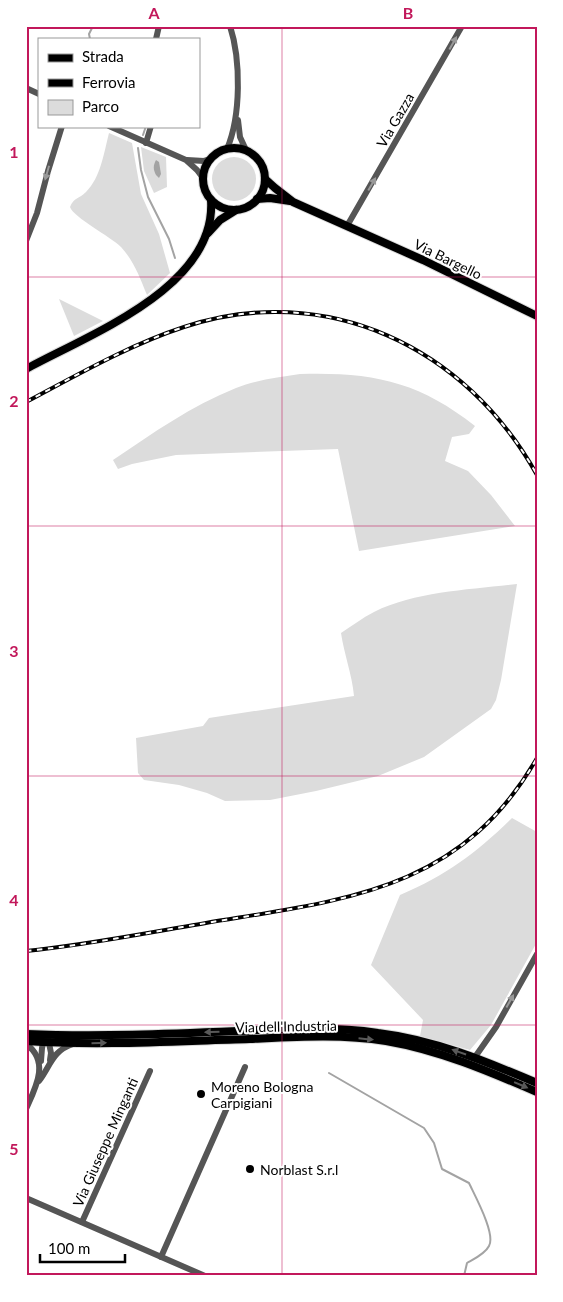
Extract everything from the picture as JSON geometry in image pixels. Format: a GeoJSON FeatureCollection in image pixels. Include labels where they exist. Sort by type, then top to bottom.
{"type":"FeatureCollection","features":[{"type":"Feature","properties":{"kind":"main road"},"geometry":{"type":"LineString","coordinates":[[26,369],[148,303],[173,282],[192,260],[206,235],[220,220],[236,210],[247,207],[257,199],[263,190],[264,170],[254,155],[246,150],[236,148],[218,152],[210,159],[205,168],[203,178],[205,190],[211,200],[222,207],[236,210]]}},
{"type":"Feature","properties":{"kind":"main road"},"geometry":{"type":"LineString","coordinates":[[265,179],[294,202]]}},
{"type":"Feature","properties":{"kind":"main road"},"geometry":{"type":"LineString","coordinates":[[257,199],[270,198],[294,202]]}},
{"type":"Feature","properties":{"kind":"main road"},"geometry":{"type":"LineString","coordinates":[[206,235],[210,220],[211,200]]}},
{"type":"Feature","properties":{"kind":"main road","name":"Via Bargello"},"geometry":{"type":"LineString","coordinates":[[294,202],[423,260],[537,316]]}},
{"type":"Feature","properties":{"kind":"main road","name":"Via dell'Industria"},"geometry":{"type":"LineString","coordinates":[[26,1043],[95,1036],[308,1029],[348,1030],[411,1038],[455,1050],[537,1083]]}},
{"type":"Feature","properties":{"kind":"main road","name":"Via dell'Industria"},"geometry":{"type":"LineString","coordinates":[[26,1034],[46,1040],[75,1043],[309,1037],[367,1039],[431,1051],[473,1065],[537,1092]]}},
{"type":"Feature","properties":{"kind":"street"},"geometry":{"type":"LineString","coordinates":[[227,149],[232,137],[236,112],[237,64],[230,26]]}},
{"type":"Feature","properties":{"kind":"street","name":"Via Gazza"},"geometry":{"type":"LineString","coordinates":[[347,226],[462,26]]}},
{"type":"Feature","properties":{"kind":"street"},"geometry":{"type":"LineString","coordinates":[[26,88],[38,94]]}},
{"type":"Feature","properties":{"kind":"street"},"geometry":{"type":"LineString","coordinates":[[236,112],[240,136],[246,150]]}},
{"type":"Feature","properties":{"kind":"street"},"geometry":{"type":"LineString","coordinates":[[26,241],[37,214],[61,128]]}},
{"type":"Feature","properties":{"kind":"street"},"geometry":{"type":"LineString","coordinates":[[113,128],[186,160],[203,178]]}},
{"type":"Feature","properties":{"kind":"street"},"geometry":{"type":"LineString","coordinates":[[146,143],[150,128]]}},
{"type":"Feature","properties":{"kind":"street"},"geometry":{"type":"LineString","coordinates":[[186,160],[204,161],[210,159]]}},
{"type":"Feature","properties":{"kind":"street"},"geometry":{"type":"LineString","coordinates":[[475,1057],[496,1027],[537,954]]}},
{"type":"Feature","properties":{"kind":"street"},"geometry":{"type":"LineString","coordinates":[[46,1040],[50,1062]]}},
{"type":"Feature","properties":{"kind":"street"},"geometry":{"type":"LineString","coordinates":[[36,1086],[46,1040]]}},
{"type":"Feature","properties":{"kind":"street"},"geometry":{"type":"LineString","coordinates":[[26,1043],[37,1056],[40,1068]]}},
{"type":"Feature","properties":{"kind":"street"},"geometry":{"type":"LineString","coordinates":[[26,1109],[36,1086],[50,1062],[60,1050],[75,1043]]}},
{"type":"Feature","properties":{"kind":"street"},"geometry":{"type":"LineString","coordinates":[[161,1257],[245,1067]]}},
{"type":"Feature","properties":{"kind":"street","name":"Via Giuseppe Minganti"},"geometry":{"type":"LineString","coordinates":[[82,1222],[150,1071]]}},
{"type":"Feature","properties":{"kind":"street"},"geometry":{"type":"LineString","coordinates":[[26,1198],[205,1276]]}},
{"type":"Feature","properties":{"kind":"green space"},"geometry":{"type":"Polygon","coordinates":[[[109,133],[132,143],[141,194],[159,234],[170,273],[147,295],[126,252],[85,222],[70,207],[75,200],[86,192],[95,179],[109,133]]]}},
{"type":"Feature","properties":{"kind":"green space"},"geometry":{"type":"Polygon","coordinates":[[[141,147],[166,157],[167,187],[154,193],[144,171],[141,147]]]}},
{"type":"Feature","properties":{"kind":"green space"},"geometry":{"type":"Polygon","coordinates":[[[230,157],[238,157],[250,163],[256,179],[250,195],[238,201],[230,201],[218,195],[212,183],[212,175],[218,163],[230,157]]]}},
{"type":"Feature","properties":{"kind":"green space"},"geometry":{"type":"Polygon","coordinates":[[[59,299],[103,321],[74,336],[59,299]]]}},
{"type":"Feature","properties":{"kind":"green space"},"geometry":{"type":"Polygon","coordinates":[[[300,374],[350,375],[393,382],[414,389],[454,411],[475,426],[469,434],[452,437],[445,461],[468,471],[491,495],[515,526],[359,551],[338,449],[176,455],[132,464],[118,469],[113,460],[173,421],[219,395],[251,383],[300,374]]]}},
{"type":"Feature","properties":{"kind":"green space"},"geometry":{"type":"Polygon","coordinates":[[[517,584],[496,700],[491,709],[424,757],[378,776],[270,800],[225,801],[207,793],[179,785],[144,780],[138,773],[136,738],[203,726],[209,718],[354,696],[341,633],[374,612],[426,595],[517,584]]]}},
{"type":"Feature","properties":{"kind":"green space"},"geometry":{"type":"Polygon","coordinates":[[[512,818],[537,832],[537,942],[491,1025],[470,1050],[420,1036],[423,1020],[371,965],[400,895],[447,871],[486,842],[512,818]]]}},
{"type":"Feature","properties":{"kind":"shaded area"},"geometry":{"type":"Polygon","coordinates":[[[156,160],[159,162],[161,174],[159,178],[154,169],[156,160]]]}},
{"type":"Feature","properties":{"kind":"waterway"},"geometry":{"type":"LineString","coordinates":[[90,38],[89,34],[93,26]]}},
{"type":"Feature","properties":{"kind":"waterway"},"geometry":{"type":"LineString","coordinates":[[143,135],[145,128]]}},
{"type":"Feature","properties":{"kind":"waterway"},"geometry":{"type":"LineString","coordinates":[[138,148],[148,197],[169,239],[175,258]]}},
{"type":"Feature","properties":{"kind":"waterway"},"geometry":{"type":"LineString","coordinates":[[329,1073],[424,1128],[434,1143],[442,1169],[469,1183],[484,1215],[490,1233],[490,1240],[489,1246],[485,1251],[467,1263],[464,1276]]}},
{"type":"Feature","properties":{"kind":"railway"},"geometry":{"type":"LineString","coordinates":[[26,402],[123,352],[184,327],[237,315],[289,312],[339,319],[387,335],[432,360],[472,391],[507,430],[537,475]]}},
{"type":"Feature","properties":{"kind":"railway"},"geometry":{"type":"LineString","coordinates":[[26,951],[94,942],[305,906],[351,896],[394,882],[435,863],[472,837],[506,803],[537,758]]}},
{"type":"Feature","properties":{"kind":"place","name":"Moreno Bologna Carpigiani"},"geometry":{"type":"Point","coordinates":[201,1094]}},
{"type":"Feature","properties":{"kind":"place","name":"Norblast S.r.l"},"geometry":{"type":"Point","coordinates":[250,1169]}}]}
